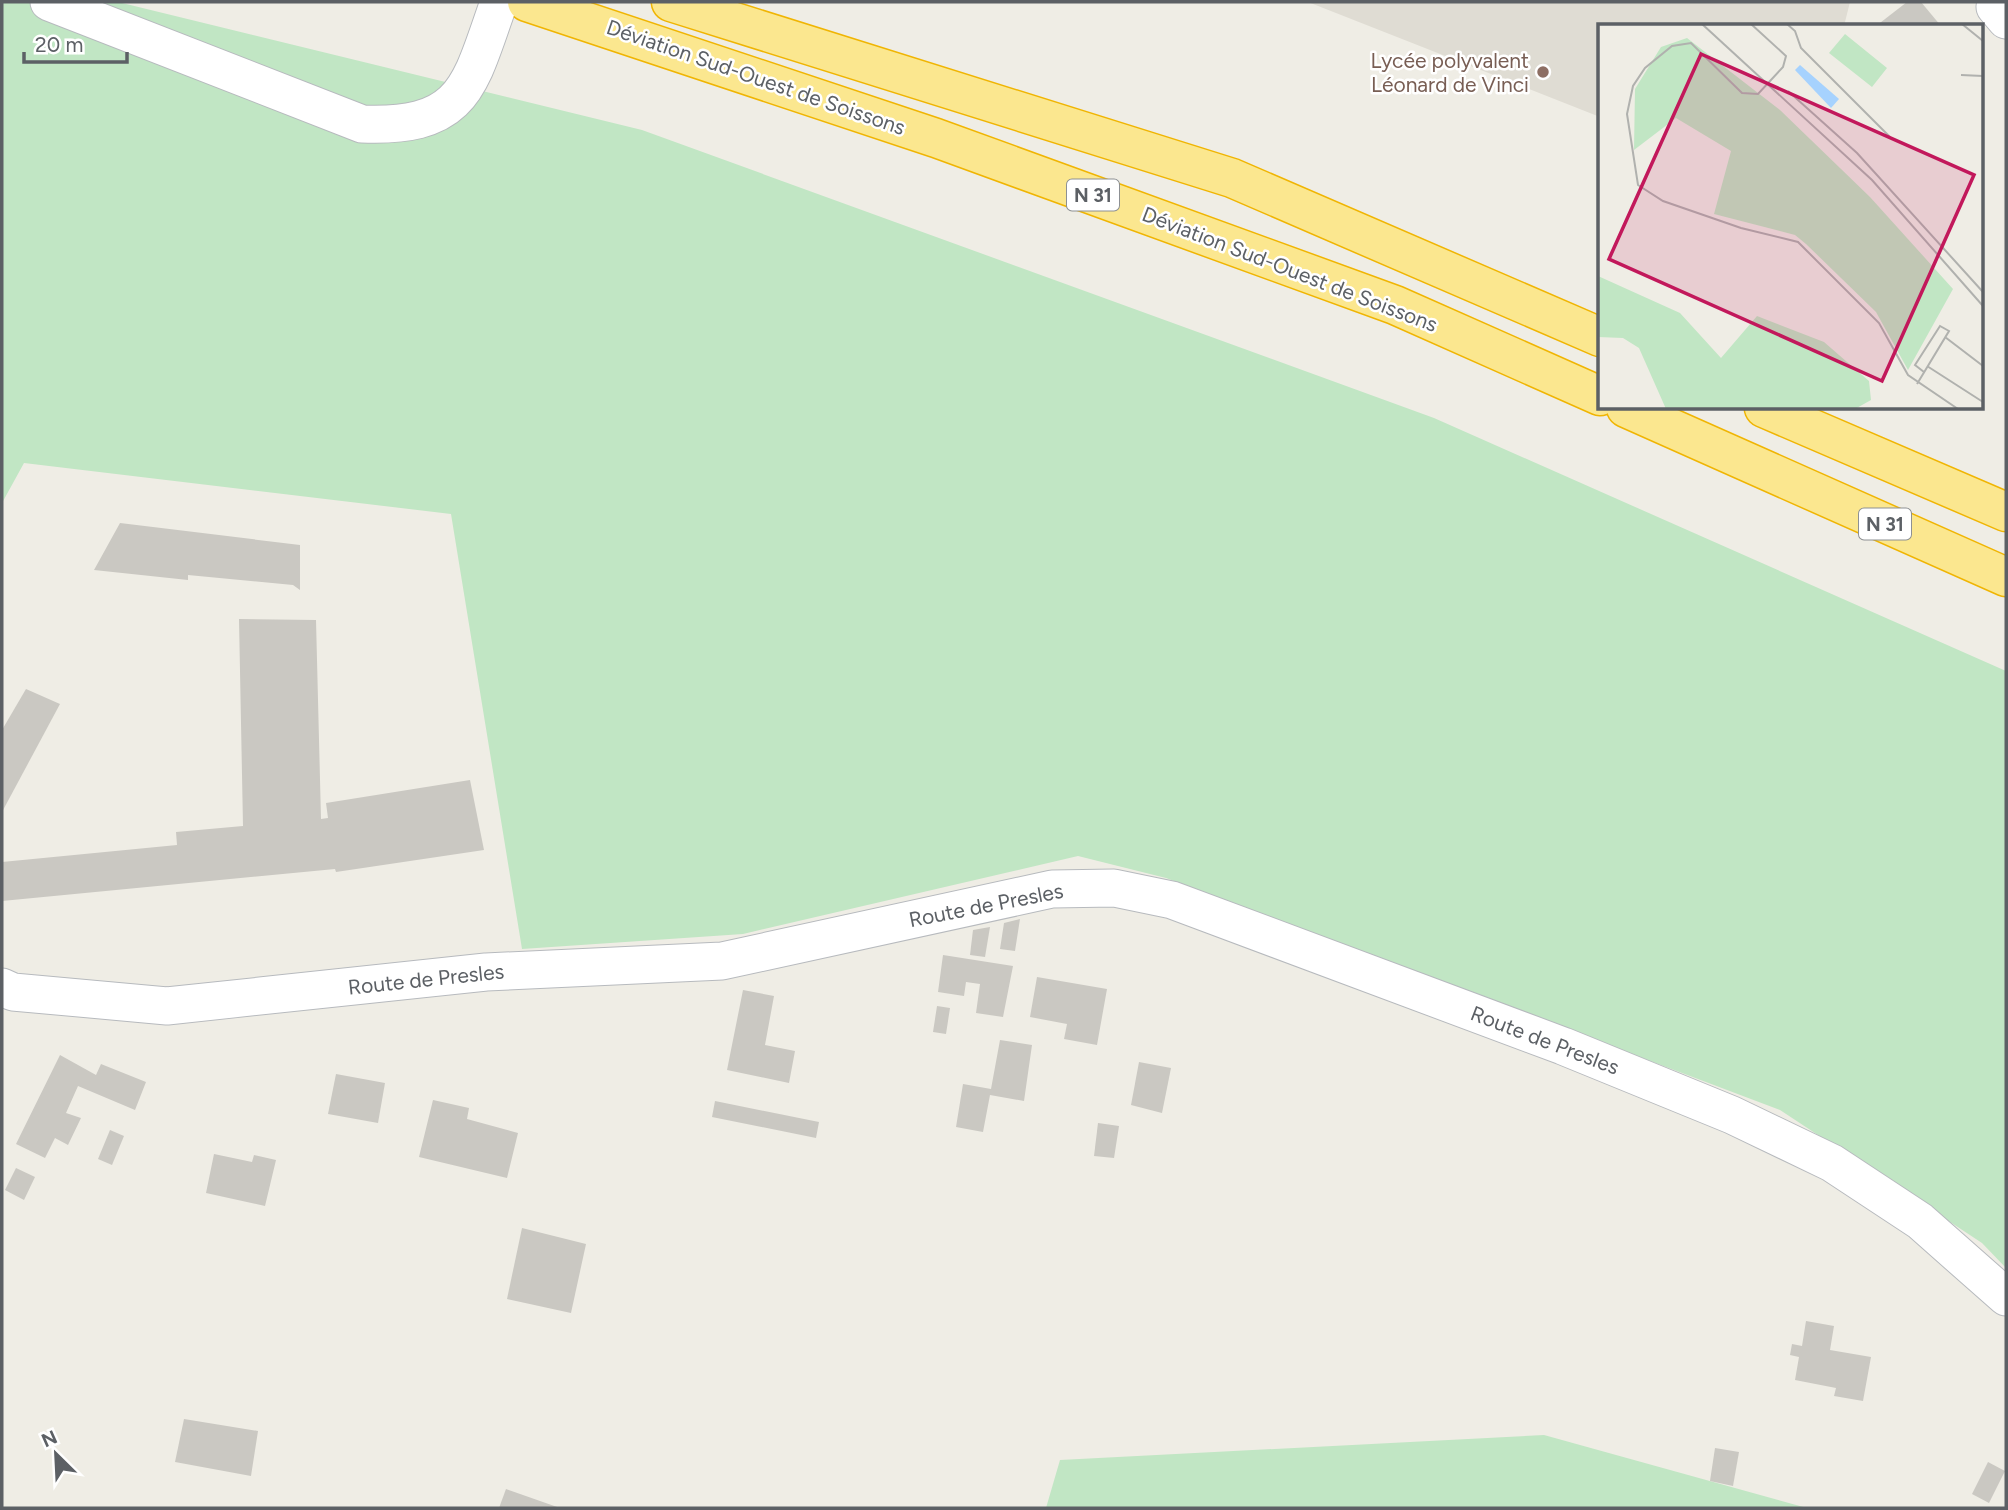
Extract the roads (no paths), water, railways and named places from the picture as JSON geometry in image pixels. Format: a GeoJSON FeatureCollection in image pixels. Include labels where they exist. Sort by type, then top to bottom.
{"type":"FeatureCollection","features":[{"type":"Feature","properties":{"kind":"highway","name":"Déviation Sud-Ouest de Soissons"},"geometry":{"type":"LineString","coordinates":[[527,2],[936,138],[1395,305],[1598,396]]}},
{"type":"Feature","properties":{"kind":"highway","name":"Déviation Sud-Ouest de Soissons"},"geometry":{"type":"LineString","coordinates":[[671,2],[1232,178],[1598,336]]}},
{"type":"Feature","properties":{"kind":"highway","name":"N 31"},"geometry":{"type":"LineString","coordinates":[[1630,410],[2006,577]]}},
{"type":"Feature","properties":{"kind":"highway"},"geometry":{"type":"LineString","coordinates":[[1769,410],[2006,512]]}},
{"type":"Feature","properties":{"kind":"street"},"geometry":{"type":"LineString","coordinates":[[49,2],[362,124],[392,125],[433,117],[465,92],[499,2]]}},
{"type":"Feature","properties":{"kind":"street","name":"Route de Presles"},"geometry":{"type":"LineString","coordinates":[[2,987],[13,992],[167,1006],[486,972],[722,961],[1052,889],[1114,888],[1185,905],[1563,1046],[1732,1115],[1832,1163],[1909,1214],[2006,1297]]}},
{"type":"Feature","properties":{"kind":"place","name":"Lycée polyvalent Léonard de Vinci"},"geometry":{"type":"Point","coordinates":[1543,72]}}]}
